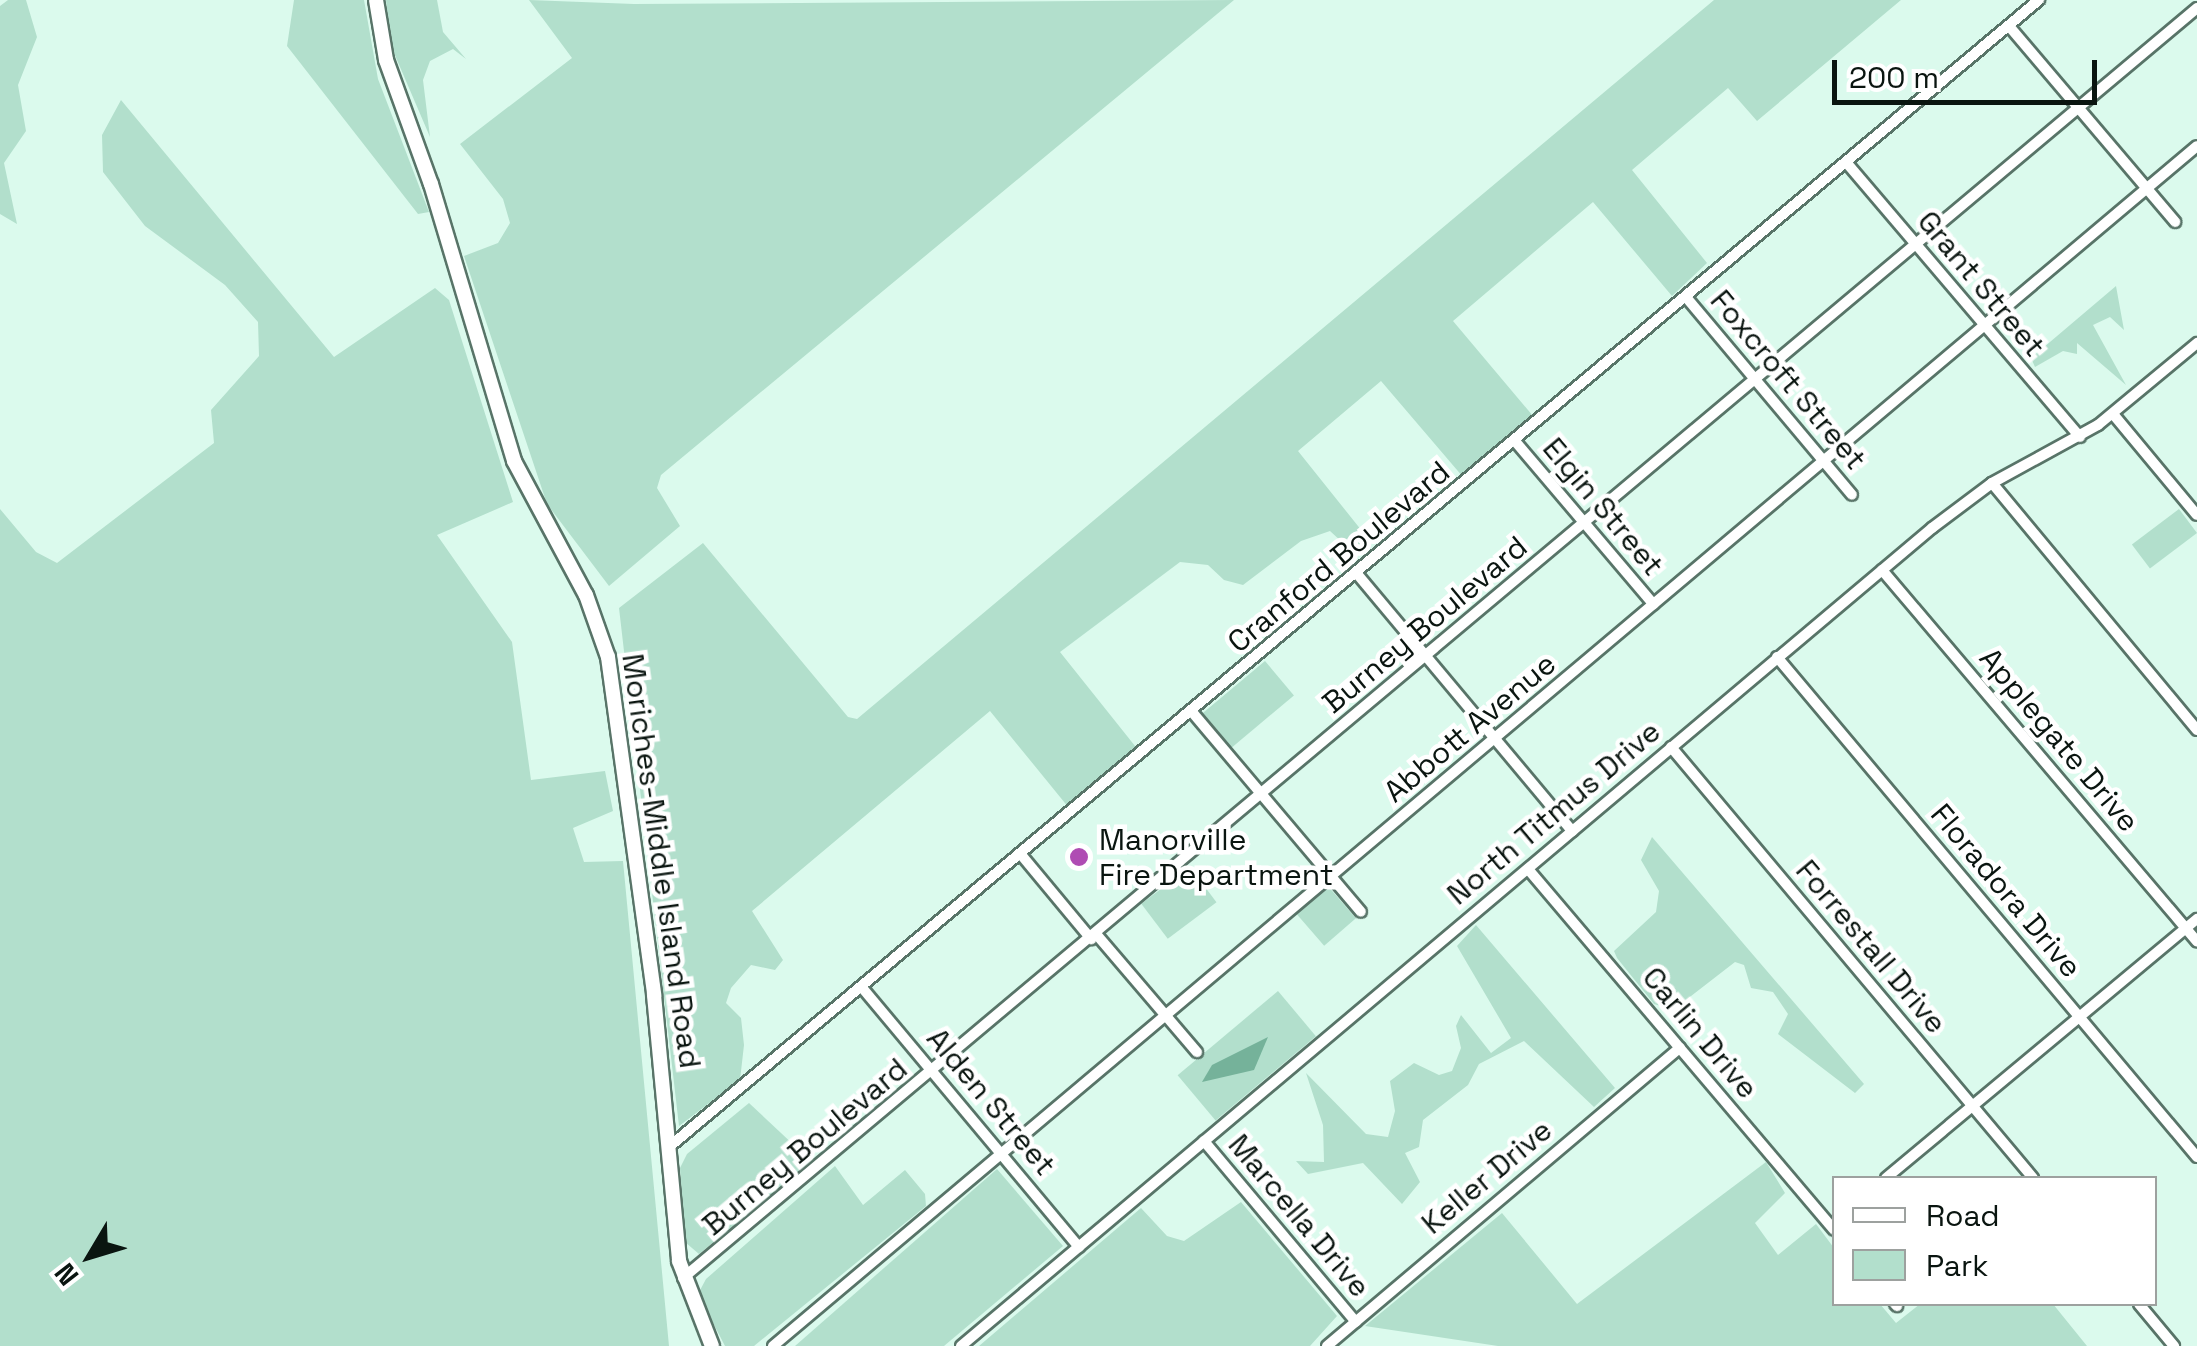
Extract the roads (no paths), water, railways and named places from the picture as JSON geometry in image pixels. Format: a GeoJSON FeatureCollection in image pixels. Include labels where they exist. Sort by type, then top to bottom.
{"type":"FeatureCollection","features":[{"type":"Feature","properties":{"kind":"main road","name":"Moriches-Middle Island Road"},"geometry":{"type":"LineString","coordinates":[[376,0],[386,60],[431,184],[514,461],[586,594],[608,657],[682,1278],[712,1346]]}},
{"type":"Feature","properties":{"kind":"street","name":"Cranford Boulevard"},"geometry":{"type":"LineString","coordinates":[[669,1147],[864,990],[2039,0]]}},
{"type":"Feature","properties":{"kind":"street","name":"Burney Boulevard"},"geometry":{"type":"LineString","coordinates":[[682,1278],[1094,937],[2197,8]]}},
{"type":"Feature","properties":{"kind":"street"},"geometry":{"type":"LineString","coordinates":[[2009,26],[2176,222]]}},
{"type":"Feature","properties":{"kind":"street","name":"Abbott Avenue"},"geometry":{"type":"LineString","coordinates":[[773,1346],[2197,146]]}},
{"type":"Feature","properties":{"kind":"street","name":"Grant Street"},"geometry":{"type":"LineString","coordinates":[[1846,162],[1982,328],[2080,437]]}},
{"type":"Feature","properties":{"kind":"street","name":"Foxcroft Street"},"geometry":{"type":"LineString","coordinates":[[1686,297],[1852,495]]}},
{"type":"Feature","properties":{"kind":"street","name":"North Titmus Drive"},"geometry":{"type":"LineString","coordinates":[[961,1346],[1882,570],[1992,483],[2080,437],[2113,414],[2197,343]]}},
{"type":"Feature","properties":{"kind":"street"},"geometry":{"type":"LineString","coordinates":[[2113,414],[2197,515]]}},
{"type":"Feature","properties":{"kind":"street","name":"Elgin Street"},"geometry":{"type":"LineString","coordinates":[[1515,441],[1653,604]]}},
{"type":"Feature","properties":{"kind":"street"},"geometry":{"type":"LineString","coordinates":[[1992,483],[2197,730]]}},
{"type":"Feature","properties":{"kind":"street","name":"Applegate Drive"},"geometry":{"type":"LineString","coordinates":[[1882,570],[2197,942]]}},
{"type":"Feature","properties":{"kind":"street"},"geometry":{"type":"LineString","coordinates":[[1358,575],[1572,831]]}},
{"type":"Feature","properties":{"kind":"street","name":"Floradora Drive"},"geometry":{"type":"LineString","coordinates":[[1777,657],[2197,1156]]}},
{"type":"Feature","properties":{"kind":"street"},"geometry":{"type":"LineString","coordinates":[[1192,713],[1361,912]]}},
{"type":"Feature","properties":{"kind":"street","name":"Forrestall Drive"},"geometry":{"type":"LineString","coordinates":[[1671,747],[2031,1176]]}},
{"type":"Feature","properties":{"kind":"street"},"geometry":{"type":"LineString","coordinates":[[1022,857],[1198,1052]]}},
{"type":"Feature","properties":{"kind":"street","name":"Carlin Drive"},"geometry":{"type":"LineString","coordinates":[[1528,868],[1832,1225]]}},
{"type":"Feature","properties":{"kind":"street"},"geometry":{"type":"LineString","coordinates":[[1888,1176],[2197,919]]}},
{"type":"Feature","properties":{"kind":"street","name":"Alden Street"},"geometry":{"type":"LineString","coordinates":[[864,990],[1079,1246]]}},
{"type":"Feature","properties":{"kind":"street","name":"Keller Drive"},"geometry":{"type":"LineString","coordinates":[[1327,1346],[1680,1048]]}},
{"type":"Feature","properties":{"kind":"street","name":"Marcella Drive"},"geometry":{"type":"LineString","coordinates":[[1204,1141],[1356,1322]]}},
{"type":"Feature","properties":{"kind":"street"},"geometry":{"type":"LineString","coordinates":[[2140,1306],[2174,1346]]}},
{"type":"Feature","properties":{"kind":"place","name":"Manorville Fire Department"},"geometry":{"type":"Point","coordinates":[1079,857]}}]}
